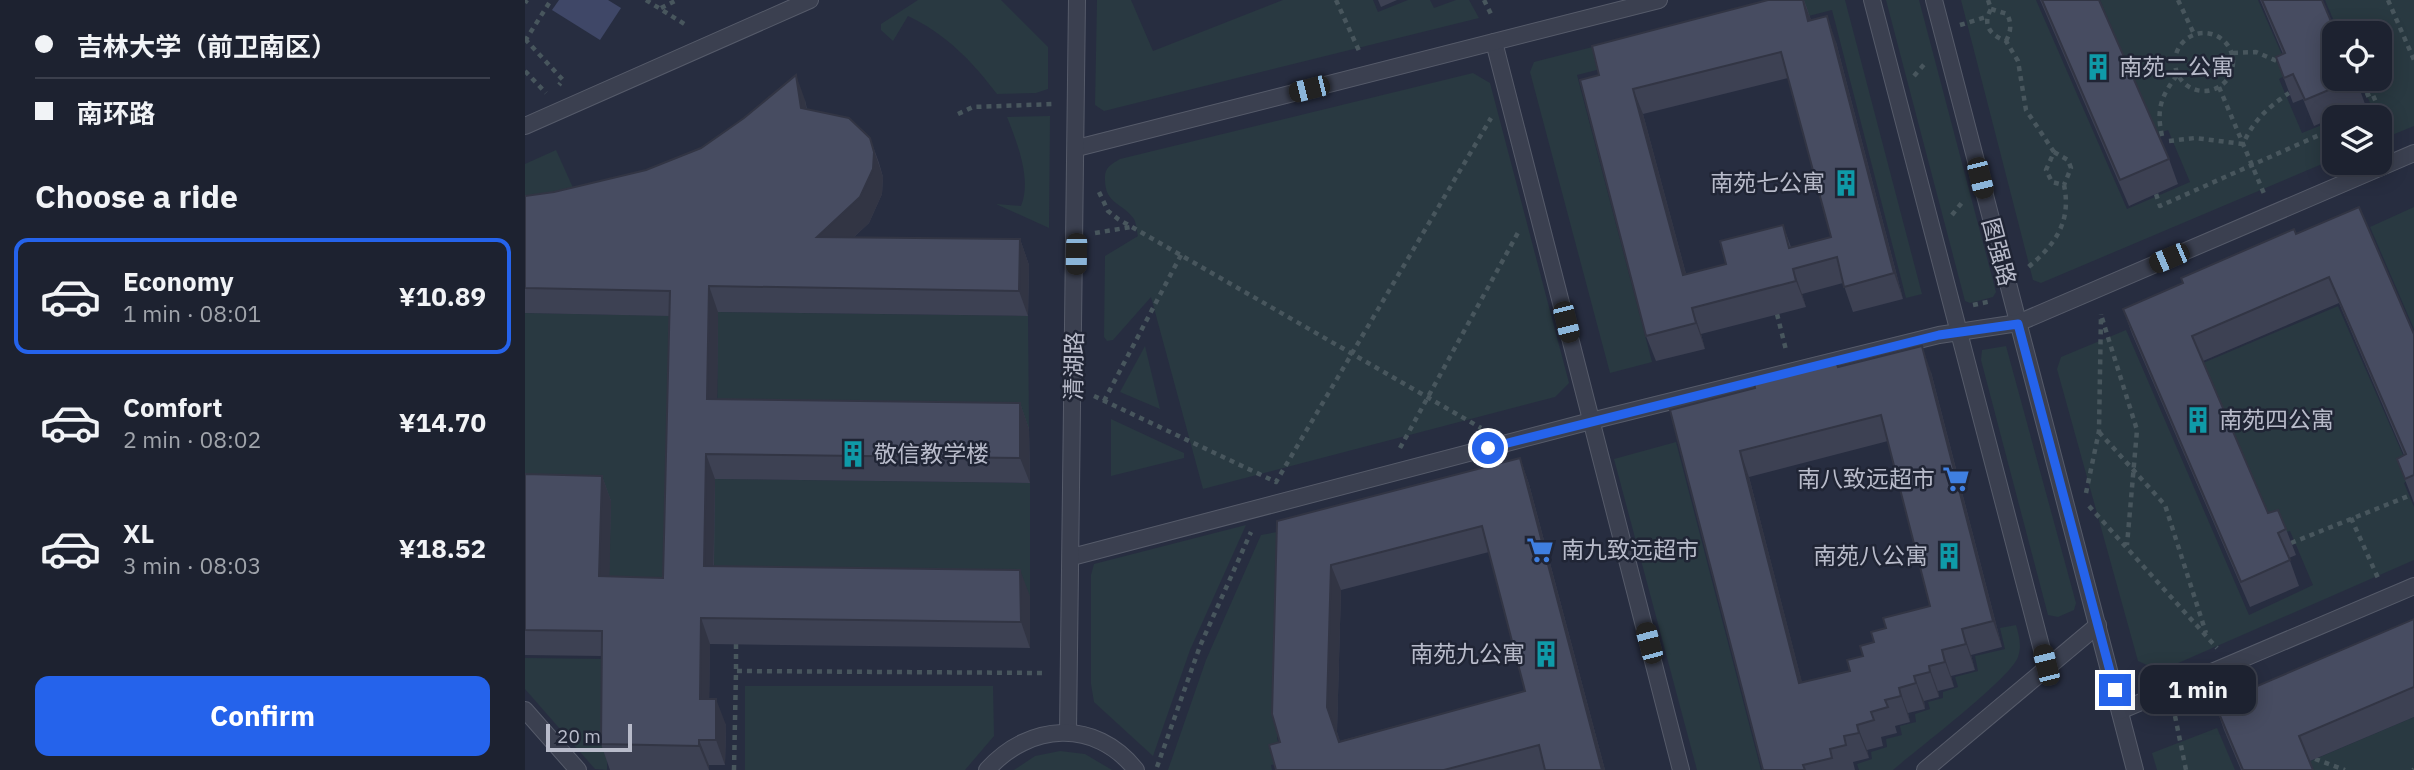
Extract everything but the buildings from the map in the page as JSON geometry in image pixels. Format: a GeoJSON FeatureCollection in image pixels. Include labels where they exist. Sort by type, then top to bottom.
{"type":"FeatureCollection","features":[{"type":"Feature","properties":{"kind":"lane"},"geometry":{"type":"LineString","coordinates":[[525,126],[810,0]]}},
{"type":"Feature","properties":{"kind":"lane","name":"清湖路"},"geometry":{"type":"LineString","coordinates":[[1068,732],[1077,0]]}},
{"type":"Feature","properties":{"kind":"lane"},"geometry":{"type":"LineString","coordinates":[[1077,148],[1659,0]]}},
{"type":"Feature","properties":{"kind":"lane"},"geometry":{"type":"LineString","coordinates":[[1872,0],[2046,665]]}},
{"type":"Feature","properties":{"kind":"lane","name":"图强路"},"geometry":{"type":"LineString","coordinates":[[1934,0],[2135,770]]}},
{"type":"Feature","properties":{"kind":"lane"},"geometry":{"type":"LineString","coordinates":[[1494,42],[1681,770]]}},
{"type":"Feature","properties":{"kind":"lane"},"geometry":{"type":"LineString","coordinates":[[1072,557],[1591,421],[1959,331],[2018,324],[2414,153]]}},
{"type":"Feature","properties":{"kind":"lane"},"geometry":{"type":"LineString","coordinates":[[2120,711],[2414,586]]}},
{"type":"Feature","properties":{"kind":"lane"},"geometry":{"type":"LineString","coordinates":[[1925,770],[2046,665],[2098,625]]}},
{"type":"Feature","properties":{"kind":"lane"},"geometry":{"type":"LineString","coordinates":[[525,710],[578,770]]}},
{"type":"Feature","properties":{"kind":"lane"},"geometry":{"type":"LineString","coordinates":[[987,770],[1009,748],[1037,735],[1068,732],[1098,739],[1125,756],[1136,770]]}},
{"type":"Feature","properties":{"kind":"path"},"geometry":{"type":"LineString","coordinates":[[525,71],[549,96],[563,80],[525,40],[551,0]]}},
{"type":"Feature","properties":{"kind":"path"},"geometry":{"type":"LineString","coordinates":[[646,0],[686,25]]}},
{"type":"Feature","properties":{"kind":"path"},"geometry":{"type":"LineString","coordinates":[[660,9],[677,0]]}},
{"type":"Feature","properties":{"kind":"path"},"geometry":{"type":"LineString","coordinates":[[1336,0],[1360,53]]}},
{"type":"Feature","properties":{"kind":"path"},"geometry":{"type":"LineString","coordinates":[[1484,0],[1493,18]]}},
{"type":"Feature","properties":{"kind":"path"},"geometry":{"type":"LineString","coordinates":[[1960,25],[1986,18],[1991,9],[1988,0]]}},
{"type":"Feature","properties":{"kind":"path"},"geometry":{"type":"LineString","coordinates":[[2388,0],[2414,60]]}},
{"type":"Feature","properties":{"kind":"path"},"geometry":{"type":"LineString","coordinates":[[2180,1],[2194,34]]}},
{"type":"Feature","properties":{"kind":"path"},"geometry":{"type":"LineString","coordinates":[[1991,9],[2007,14],[2010,19],[2011,30],[2006,41]]}},
{"type":"Feature","properties":{"kind":"path"},"geometry":{"type":"LineString","coordinates":[[1986,18],[1993,36],[2006,41],[2018,61],[2026,110],[2054,152],[2068,160],[2071,168],[2064,185],[2065,222],[2049,250],[2025,270]]}},
{"type":"Feature","properties":{"kind":"path"},"geometry":{"type":"LineString","coordinates":[[2203,32],[2221,38],[2233,53],[2232,73],[2219,87],[2210,91],[2191,88],[2178,74],[2175,65],[2179,46],[2194,34],[2203,32]]}},
{"type":"Feature","properties":{"kind":"path"},"geometry":{"type":"LineString","coordinates":[[2233,53],[2256,52],[2275,59],[2284,67]]}},
{"type":"Feature","properties":{"kind":"path"},"geometry":{"type":"LineString","coordinates":[[1909,83],[1933,55]]}},
{"type":"Feature","properties":{"kind":"path"},"geometry":{"type":"LineString","coordinates":[[2162,136],[2159,106],[2164,92],[2178,74]]}},
{"type":"Feature","properties":{"kind":"path"},"geometry":{"type":"LineString","coordinates":[[2219,87],[2265,197]]}},
{"type":"Feature","properties":{"kind":"path"},"geometry":{"type":"LineString","coordinates":[[2243,144],[2259,116],[2289,93]]}},
{"type":"Feature","properties":{"kind":"path"},"geometry":{"type":"LineString","coordinates":[[2362,97],[2372,93],[2377,105]]}},
{"type":"Feature","properties":{"kind":"path"},"geometry":{"type":"LineString","coordinates":[[958,114],[973,107],[1055,104]]}},
{"type":"Feature","properties":{"kind":"path"},"geometry":{"type":"LineString","coordinates":[[1089,394],[1276,482],[1497,108]]}},
{"type":"Feature","properties":{"kind":"path"},"geometry":{"type":"LineString","coordinates":[[2156,194],[2160,206],[2322,134]]}},
{"type":"Feature","properties":{"kind":"path"},"geometry":{"type":"LineString","coordinates":[[2169,141],[2195,138],[2243,144]]}},
{"type":"Feature","properties":{"kind":"path"},"geometry":{"type":"LineString","coordinates":[[2054,152],[2046,170],[2052,182],[2064,185]]}},
{"type":"Feature","properties":{"kind":"path"},"geometry":{"type":"LineString","coordinates":[[1098,188],[1100,199],[1108,211],[1132,227],[1482,429]]}},
{"type":"Feature","properties":{"kind":"path"},"geometry":{"type":"LineString","coordinates":[[1945,224],[1969,193]]}},
{"type":"Feature","properties":{"kind":"path"},"geometry":{"type":"LineString","coordinates":[[1399,450],[1526,219]]}},
{"type":"Feature","properties":{"kind":"path"},"geometry":{"type":"LineString","coordinates":[[1101,234],[1132,227]]}},
{"type":"Feature","properties":{"kind":"path"},"geometry":{"type":"LineString","coordinates":[[1104,401],[1181,255]]}},
{"type":"Feature","properties":{"kind":"path"},"geometry":{"type":"LineString","coordinates":[[1953,308],[2011,296]]}},
{"type":"Feature","properties":{"kind":"path"},"geometry":{"type":"LineString","coordinates":[[1777,314],[1786,349]]}},
{"type":"Feature","properties":{"kind":"path"},"geometry":{"type":"LineString","coordinates":[[2127,545],[2137,430],[2101,314],[2099,431],[2084,502],[2127,545],[2219,651]]}},
{"type":"Feature","properties":{"kind":"path"},"geometry":{"type":"LineString","coordinates":[[2099,431],[2165,505],[2207,637]]}},
{"type":"Feature","properties":{"kind":"path"},"geometry":{"type":"LineString","coordinates":[[2291,543],[2410,495]]}},
{"type":"Feature","properties":{"kind":"path"},"geometry":{"type":"LineString","coordinates":[[2351,518],[2379,582]]}},
{"type":"Feature","properties":{"kind":"path"},"geometry":{"type":"LineString","coordinates":[[1154,770],[1160,763],[1200,646],[1253,528]]}},
{"type":"Feature","properties":{"kind":"path"},"geometry":{"type":"LineString","coordinates":[[734,770],[736,644]]}},
{"type":"Feature","properties":{"kind":"path"},"geometry":{"type":"LineString","coordinates":[[736,671],[1046,673]]}},
{"type":"Feature","properties":{"kind":"path"},"geometry":{"type":"LineString","coordinates":[[2175,716],[2186,770]]}},
{"type":"Feature","properties":{"kind":"path"},"geometry":{"type":"LineString","coordinates":[[2315,759],[2345,770]]}},
{"type":"Feature","properties":{"kind":"shaded area"},"geometry":{"type":"Polygon","coordinates":[[[918,0],[1001,0],[1048,47],[1048,89],[1036,93],[997,94],[957,49],[908,16],[893,41],[881,30],[881,24],[918,0]]]}},
{"type":"Feature","properties":{"kind":"shaded area"},"geometry":{"type":"Polygon","coordinates":[[[1097,0],[1131,0],[1153,51],[1283,0],[1373,0],[1378,12],[1408,0],[1430,0],[1434,8],[1456,0],[1469,0],[1479,18],[1104,111],[1095,105],[1097,0]]]}},
{"type":"Feature","properties":{"kind":"shaded area"},"geometry":{"type":"Polygon","coordinates":[[[1776,0],[1845,0],[1922,294],[1906,298],[1832,10],[1577,75],[1652,362],[1610,373],[1530,72],[1534,62],[1776,0]]]}},
{"type":"Feature","properties":{"kind":"shaded area"},"geometry":{"type":"Polygon","coordinates":[[[1886,0],[1919,0],[1996,292],[1993,297],[1970,303],[1965,301],[1886,0]]]}},
{"type":"Feature","properties":{"kind":"shaded area"},"geometry":{"type":"Polygon","coordinates":[[[1961,0],[2036,0],[2127,209],[2190,182],[2168,130],[2157,134],[2100,0],[2258,0],[2290,73],[2279,79],[2302,133],[2322,125],[2322,164],[2041,283],[2033,280],[1961,0]]]}},
{"type":"Feature","properties":{"kind":"shaded area"},"geometry":{"type":"Polygon","coordinates":[[[2325,0],[2414,0],[2414,126],[2392,135],[2392,105],[2371,105],[2365,91],[2392,91],[2392,21],[2334,21],[2325,0]]]}},
{"type":"Feature","properties":{"kind":"shaded area"},"geometry":{"type":"Polygon","coordinates":[[[1473,73],[1490,83],[1569,383],[1555,397],[1203,489],[1151,297],[1113,340],[1107,341],[1104,337],[1105,256],[1138,236],[1134,219],[1108,194],[1105,180],[1107,170],[1120,159],[1473,73]]]}},
{"type":"Feature","properties":{"kind":"shaded area"},"geometry":{"type":"Polygon","coordinates":[[[1050,116],[1049,228],[996,204],[1021,206],[1024,196],[1022,161],[1007,117],[1050,116]]]}},
{"type":"Feature","properties":{"kind":"shaded area"},"geometry":{"type":"Polygon","coordinates":[[[556,150],[583,210],[525,220],[525,164],[556,150]]]}},
{"type":"Feature","properties":{"kind":"shaded area"},"geometry":{"type":"Polygon","coordinates":[[[2414,207],[2414,329],[2370,227],[2414,207]]]}},
{"type":"Feature","properties":{"kind":"shaded area"},"geometry":{"type":"Polygon","coordinates":[[[2338,306],[2413,478],[2404,483],[2414,507],[2414,560],[2160,671],[2138,661],[2057,369],[2061,357],[2126,330],[2249,615],[2313,585],[2290,531],[2278,535],[2203,363],[2338,306]]]}},
{"type":"Feature","properties":{"kind":"shaded area"},"geometry":{"type":"Polygon","coordinates":[[[718,312],[1028,316],[1029,429],[717,425],[718,312]]]}},
{"type":"Feature","properties":{"kind":"shaded area"},"geometry":{"type":"Polygon","coordinates":[[[525,313],[679,316],[673,603],[632,603],[525,499],[525,313]]]}},
{"type":"Feature","properties":{"kind":"shaded area"},"geometry":{"type":"Polygon","coordinates":[[[1145,346],[1160,409],[1120,392],[1145,346]]]}},
{"type":"Feature","properties":{"kind":"shaded area"},"geometry":{"type":"Polygon","coordinates":[[[2006,346],[2076,603],[2074,610],[2058,617],[2048,615],[1981,360],[1982,350],[2006,346]]]}},
{"type":"Feature","properties":{"kind":"shaded area"},"geometry":{"type":"Polygon","coordinates":[[[1111,419],[1184,453],[1184,458],[1111,476],[1111,419]]]}},
{"type":"Feature","properties":{"kind":"shaded area"},"geometry":{"type":"Polygon","coordinates":[[[1676,442],[1761,770],[1697,770],[1614,459],[1676,442]]]}},
{"type":"Feature","properties":{"kind":"shaded area"},"geometry":{"type":"Polygon","coordinates":[[[715,479],[1030,483],[1030,596],[713,592],[715,479]]]}},
{"type":"Feature","properties":{"kind":"shaded area"},"geometry":{"type":"Polygon","coordinates":[[[1246,525],[1190,650],[1153,756],[1094,702],[1091,684],[1091,575],[1094,564],[1246,525]]]}},
{"type":"Feature","properties":{"kind":"shaded area"},"geometry":{"type":"Polygon","coordinates":[[[1282,531],[1277,738],[1283,763],[1271,765],[1272,770],[1168,770],[1206,660],[1261,535],[1282,531]]]}},
{"type":"Feature","properties":{"kind":"shaded area"},"geometry":{"type":"Polygon","coordinates":[[[2016,625],[2020,645],[2018,657],[1981,697],[1893,770],[1859,770],[1857,764],[1872,759],[1871,752],[1887,747],[1886,739],[1902,735],[1900,726],[1916,722],[1915,714],[1930,709],[1928,702],[1943,698],[1943,692],[1958,687],[1955,677],[1978,671],[1975,656],[2005,649],[2000,628],[2016,625]]]}},
{"type":"Feature","properties":{"kind":"shaded area"},"geometry":{"type":"Polygon","coordinates":[[[525,658],[609,659],[607,770],[595,769],[525,689],[525,658]]]}},
{"type":"Feature","properties":{"kind":"shaded area"},"geometry":{"type":"Polygon","coordinates":[[[745,686],[993,686],[994,736],[965,770],[745,770],[745,686]]]}},
{"type":"Feature","properties":{"kind":"shaded area"},"geometry":{"type":"Polygon","coordinates":[[[2414,717],[2414,770],[2312,770],[2308,762],[2414,717]]]}},
{"type":"Feature","properties":{"kind":"shaded area"},"geometry":{"type":"Polygon","coordinates":[[[2217,728],[2235,770],[2157,770],[2152,753],[2217,728]]]}},
{"type":"Feature","properties":{"kind":"shaded area"},"geometry":{"type":"Polygon","coordinates":[[[1060,751],[1085,754],[1112,770],[1014,770],[1035,756],[1060,751]]]}},
{"type":"Feature","properties":{"kind":"water"},"geometry":{"type":"Polygon","coordinates":[[[559,0],[608,0],[621,8],[600,40],[552,10],[559,0]]]}},
{"type":"Feature","properties":{"kind":"place","name":"南苑二公寓"},"geometry":{"type":"Point","coordinates":[2098,67]}},
{"type":"Feature","properties":{"kind":"place","name":"南苑七公寓"},"geometry":{"type":"Point","coordinates":[1846,183]}},
{"type":"Feature","properties":{"kind":"place","name":"南苑四公寓"},"geometry":{"type":"Point","coordinates":[2198,420]}},
{"type":"Feature","properties":{"kind":"place","name":"敬信教学楼"},"geometry":{"type":"Point","coordinates":[853,454]}},
{"type":"Feature","properties":{"kind":"place","name":"南八致远超市"},"geometry":{"type":"Point","coordinates":[1956,479]}},
{"type":"Feature","properties":{"kind":"place","name":"南九致远超市"},"geometry":{"type":"Point","coordinates":[1540,550]}},
{"type":"Feature","properties":{"kind":"place","name":"南苑八公寓"},"geometry":{"type":"Point","coordinates":[1949,556]}},
{"type":"Feature","properties":{"kind":"place","name":"南苑九公寓"},"geometry":{"type":"Point","coordinates":[1546,654]}},
{"type":"Feature","properties":{"kind":"route"},"geometry":{"type":"LineString","coordinates":[[1488,448],[1939,335],[2018,324],[2115,690]]}}]}
